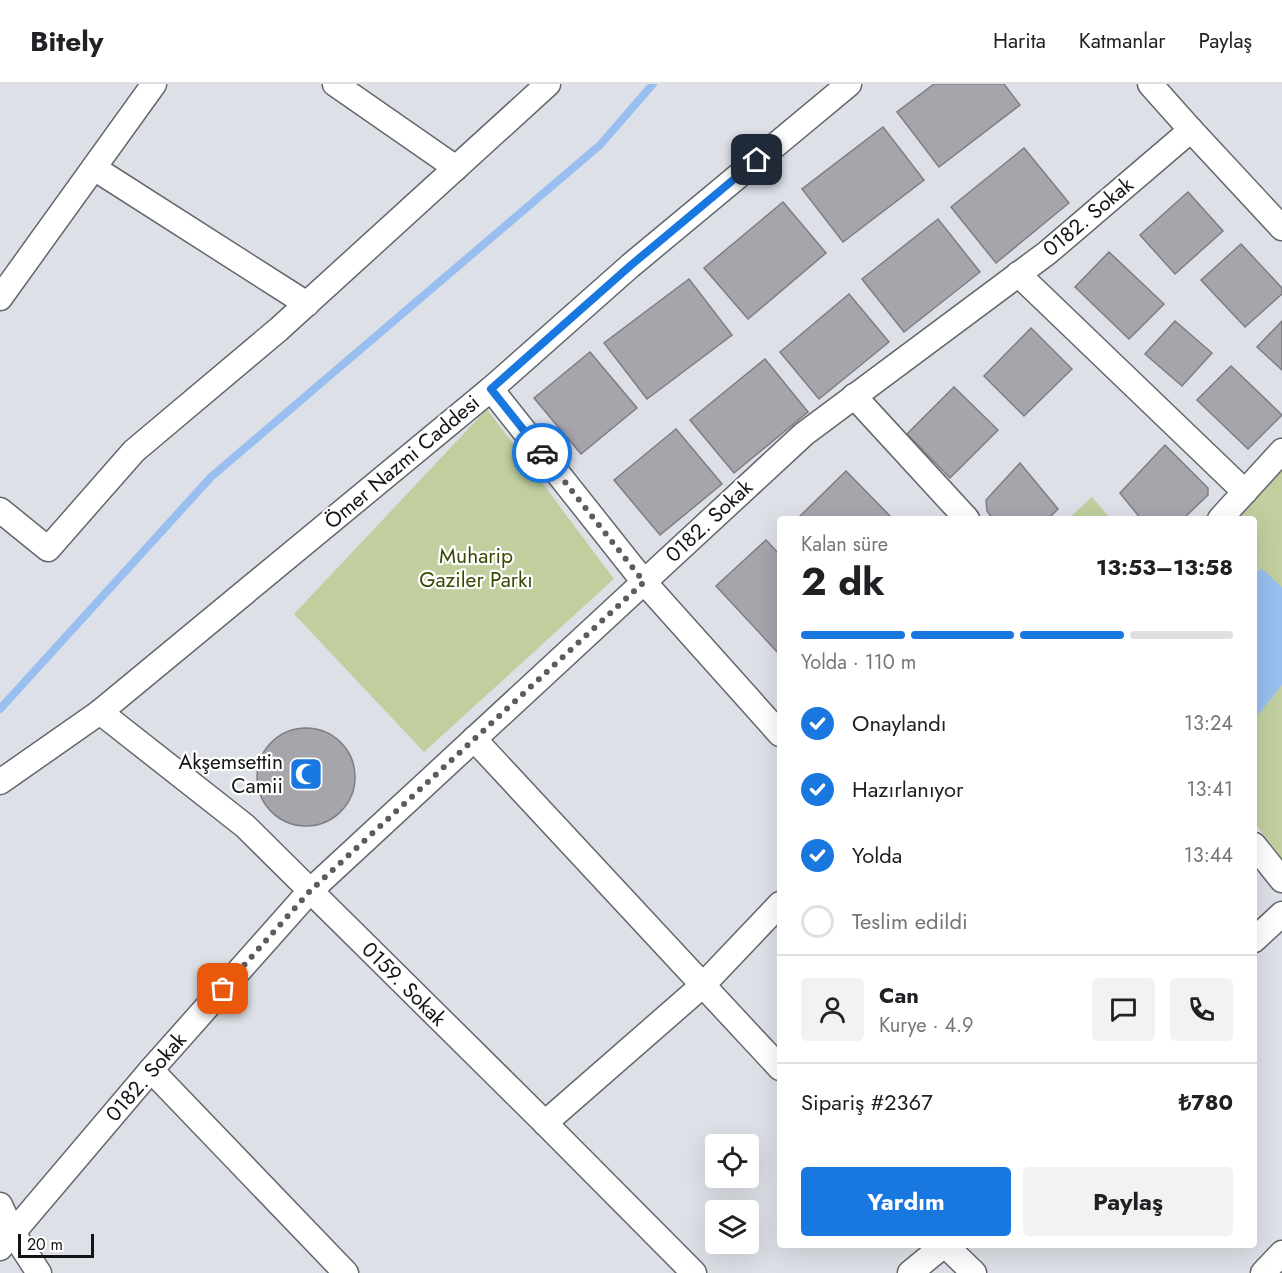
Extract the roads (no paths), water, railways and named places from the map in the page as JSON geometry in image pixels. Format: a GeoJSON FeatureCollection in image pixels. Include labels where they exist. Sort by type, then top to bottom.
{"type":"FeatureCollection","features":[{"type":"Feature","properties":{"kind":"street"},"geometry":{"type":"LineString","coordinates":[[0,298],[154,84]]}},
{"type":"Feature","properties":{"kind":"street"},"geometry":{"type":"LineString","coordinates":[[335,84],[456,168]]}},
{"type":"Feature","properties":{"kind":"street"},"geometry":{"type":"LineString","coordinates":[[0,510],[48,549],[134,451],[279,329],[548,84]]}},
{"type":"Feature","properties":{"kind":"street","name":"Ömer Nazmi Caddesi"},"geometry":{"type":"LineString","coordinates":[[0,782],[100,712],[491,389],[630,266],[849,84]]}},
{"type":"Feature","properties":{"kind":"street"},"geometry":{"type":"LineString","coordinates":[[1150,84],[1282,228]]}},
{"type":"Feature","properties":{"kind":"street","name":"0182. Sokak"},"geometry":{"type":"LineString","coordinates":[[7,1240],[151,1070],[310,891],[804,434],[1047,253],[1191,130]]}},
{"type":"Feature","properties":{"kind":"street"},"geometry":{"type":"LineString","coordinates":[[94,168],[307,304]]}},
{"type":"Feature","properties":{"kind":"street"},"geometry":{"type":"LineString","coordinates":[[1018,274],[1245,492]]}},
{"type":"Feature","properties":{"kind":"street"},"geometry":{"type":"LineString","coordinates":[[491,389],[644,582],[777,731]]}},
{"type":"Feature","properties":{"kind":"street"},"geometry":{"type":"LineString","coordinates":[[854,396],[964,516]]}},
{"type":"Feature","properties":{"kind":"street"},"geometry":{"type":"LineString","coordinates":[[1223,516],[1282,451]]}},
{"type":"Feature","properties":{"kind":"street","name":"0159. Sokak"},"geometry":{"type":"LineString","coordinates":[[100,712],[245,826],[694,1273]]}},
{"type":"Feature","properties":{"kind":"street"},"geometry":{"type":"LineString","coordinates":[[474,739],[777,1065]]}},
{"type":"Feature","properties":{"kind":"street"},"geometry":{"type":"LineString","coordinates":[[1257,849],[1282,880]]}},
{"type":"Feature","properties":{"kind":"street"},"geometry":{"type":"LineString","coordinates":[[545,1123],[703,985],[777,907]]}},
{"type":"Feature","properties":{"kind":"street"},"geometry":{"type":"LineString","coordinates":[[1257,937],[1282,915]]}},
{"type":"Feature","properties":{"kind":"street"},"geometry":{"type":"LineString","coordinates":[[151,1070],[346,1273]]}},
{"type":"Feature","properties":{"kind":"street"},"geometry":{"type":"LineString","coordinates":[[0,1205],[7,1240],[39,1273]]}},
{"type":"Feature","properties":{"kind":"street"},"geometry":{"type":"LineString","coordinates":[[910,1273],[940,1248]]}},
{"type":"Feature","properties":{"kind":"street"},"geometry":{"type":"LineString","coordinates":[[947,1248],[974,1273]]}},
{"type":"Feature","properties":{"kind":"street"},"geometry":{"type":"LineString","coordinates":[[1263,1273],[1282,1253]]}},
{"type":"Feature","properties":{"kind":"water"},"geometry":{"type":"Polygon","coordinates":[[[1261,568],[1282,587],[1282,685],[1257,716],[1257,573],[1261,568]]]}},
{"type":"Feature","properties":{"kind":"waterway"},"geometry":{"type":"LineString","coordinates":[[0,709],[211,477],[600,145],[653,84]]}},
{"type":"Feature","properties":{"kind":"place","name":"Akşemsettin Camii"},"geometry":{"type":"Point","coordinates":[306,774]}},
{"type":"Feature","properties":{"kind":"park label","name":"Muharip Gaziler Parkı"},"geometry":{"type":"Point","coordinates":[476,568]}}]}
